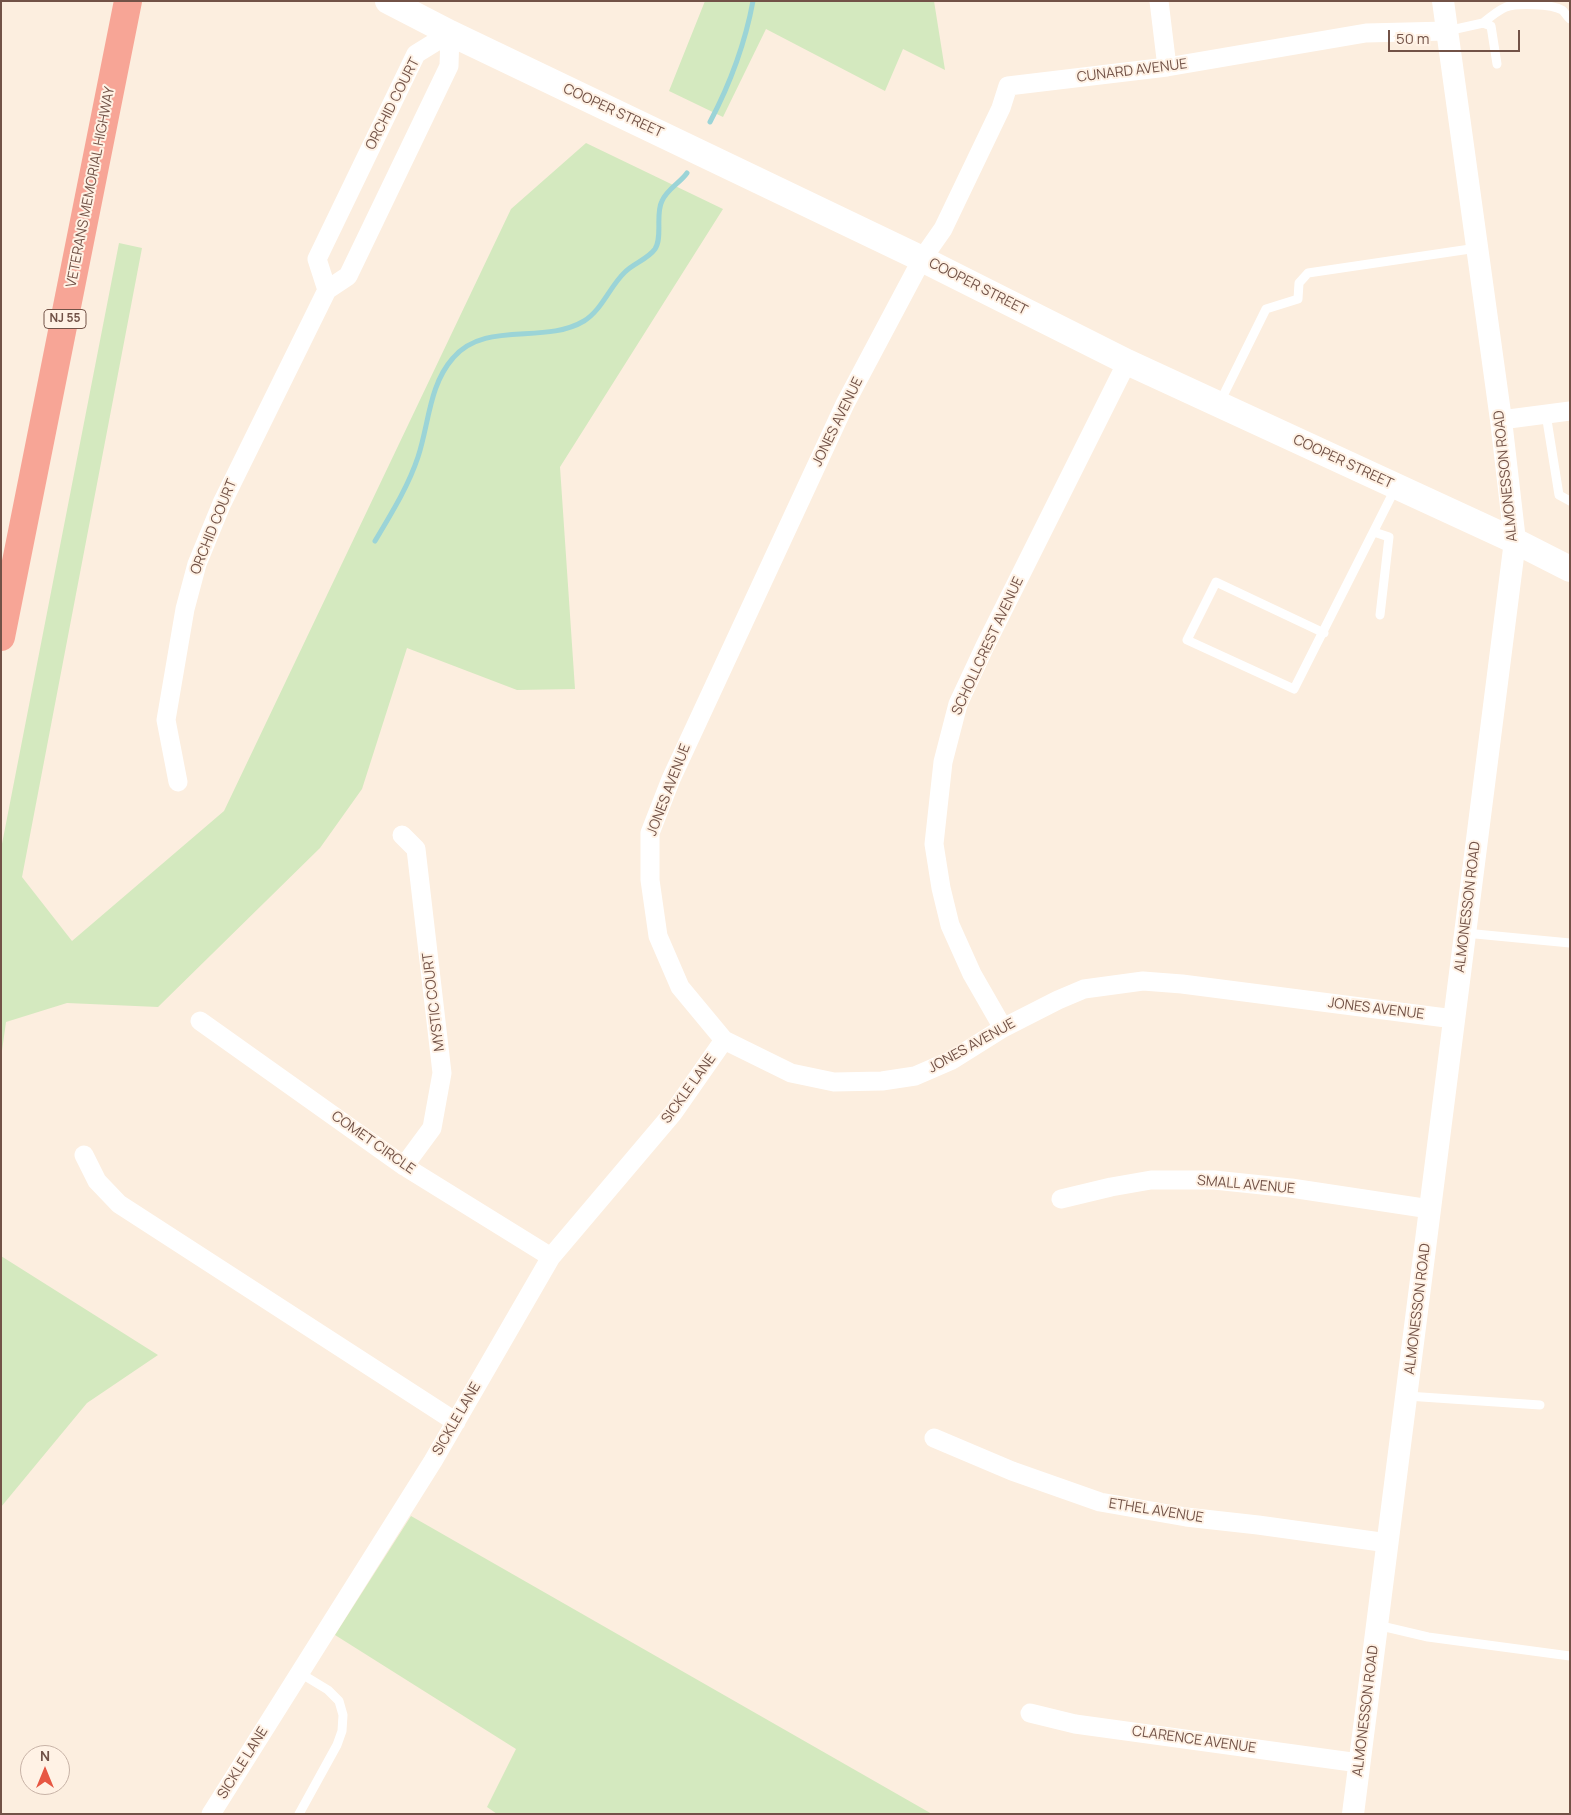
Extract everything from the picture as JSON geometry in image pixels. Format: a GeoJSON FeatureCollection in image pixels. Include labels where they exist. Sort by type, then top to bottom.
{"type":"FeatureCollection","features":[{"type":"Feature","properties":{"kind":"highway","name":"VETERANS MEMORIAL HIGHWAY"},"geometry":{"type":"LineString","coordinates":[[1,637],[128,1]]}},
{"type":"Feature","properties":{"kind":"main road","name":"COOPER STREET"},"geometry":{"type":"LineString","coordinates":[[388,1],[450,33],[922,259],[1127,362],[1515,541],[1570,569]]}},
{"type":"Feature","properties":{"kind":"street"},"geometry":{"type":"LineString","coordinates":[[1158,1],[1168,67]]}},
{"type":"Feature","properties":{"kind":"street","name":"ALMONESSON ROAD"},"geometry":{"type":"LineString","coordinates":[[1353,1814],[1515,541],[1501,420],[1443,1]]}},
{"type":"Feature","properties":{"kind":"street","name":"CUNARD AVENUE"},"geometry":{"type":"LineString","coordinates":[[922,259],[943,229],[1001,108],[1008,86],[1168,67],[1366,34],[1447,31]]}},
{"type":"Feature","properties":{"kind":"street","name":"ORCHID COURT"},"geometry":{"type":"LineString","coordinates":[[178,782],[166,720],[185,609],[197,564],[220,508],[327,290],[317,259],[321,250],[416,54],[450,33]]}},
{"type":"Feature","properties":{"kind":"street"},"geometry":{"type":"LineString","coordinates":[[327,290],[348,276],[449,66],[450,33]]}},
{"type":"Feature","properties":{"kind":"street","name":"JONES AVENUE"},"geometry":{"type":"LineString","coordinates":[[922,259],[845,404],[670,779],[650,834],[650,880],[658,936],[680,987],[724,1040],[791,1073],[834,1082],[882,1081],[915,1076],[952,1060],[1003,1028],[1084,989],[1143,982],[1182,984],[1454,1020]]}},
{"type":"Feature","properties":{"kind":"street","name":"SCHOLLCREST AVENUE"},"geometry":{"type":"LineString","coordinates":[[1003,1028],[972,974],[950,925],[941,888],[934,844],[943,762],[958,704],[1127,362]]}},
{"type":"Feature","properties":{"kind":"street"},"geometry":{"type":"LineString","coordinates":[[1501,420],[1570,411]]}},
{"type":"Feature","properties":{"kind":"street","name":"MYSTIC COURT"},"geometry":{"type":"LineString","coordinates":[[402,835],[416,849],[442,1073],[432,1128],[404,1166]]}},
{"type":"Feature","properties":{"kind":"street","name":"COMET CIRCLE"},"geometry":{"type":"LineString","coordinates":[[200,1021],[404,1166],[551,1258]]}},
{"type":"Feature","properties":{"kind":"street","name":"SICKLE LANE"},"geometry":{"type":"LineString","coordinates":[[211,1814],[456,1422],[551,1258],[673,1113],[724,1040]]}},
{"type":"Feature","properties":{"kind":"street"},"geometry":{"type":"LineString","coordinates":[[84,1155],[97,1181],[119,1204],[456,1422]]}},
{"type":"Feature","properties":{"kind":"street","name":"SMALL AVENUE"},"geometry":{"type":"LineString","coordinates":[[1061,1199],[1151,1180],[1214,1180],[1291,1188],[1430,1209]]}},
{"type":"Feature","properties":{"kind":"street","name":"ETHEL AVENUE"},"geometry":{"type":"LineString","coordinates":[[934,1438],[1012,1471],[1100,1502],[1186,1517],[1388,1543]]}},
{"type":"Feature","properties":{"kind":"street","name":"CLARENCE AVENUE"},"geometry":{"type":"LineString","coordinates":[[1030,1713],[1075,1724],[1359,1763]]}},
{"type":"Feature","properties":{"kind":"lane"},"geometry":{"type":"LineString","coordinates":[[1447,31],[1483,23],[1507,7],[1520,5],[1551,7],[1562,10],[1570,20]]}},
{"type":"Feature","properties":{"kind":"lane"},"geometry":{"type":"LineString","coordinates":[[1483,23],[1491,26],[1497,64]]}},
{"type":"Feature","properties":{"kind":"lane"},"geometry":{"type":"LineString","coordinates":[[1219,404],[1266,308],[1298,299],[1299,283],[1308,273],[1477,248]]}},
{"type":"Feature","properties":{"kind":"lane"},"geometry":{"type":"LineString","coordinates":[[1546,414],[1559,495],[1570,501]]}},
{"type":"Feature","properties":{"kind":"lane"},"geometry":{"type":"LineString","coordinates":[[1324,633],[1216,582],[1187,640],[1294,689],[1324,633],[1397,487]]}},
{"type":"Feature","properties":{"kind":"lane"},"geometry":{"type":"LineString","coordinates":[[1374,532],[1389,537],[1380,615]]}},
{"type":"Feature","properties":{"kind":"lane"},"geometry":{"type":"LineString","coordinates":[[1465,933],[1570,942]]}},
{"type":"Feature","properties":{"kind":"lane"},"geometry":{"type":"LineString","coordinates":[[1407,1396],[1540,1405]]}},
{"type":"Feature","properties":{"kind":"lane"},"geometry":{"type":"LineString","coordinates":[[1377,1625],[1428,1637],[1570,1656]]}},
{"type":"Feature","properties":{"kind":"lane"},"geometry":{"type":"LineString","coordinates":[[299,1814],[336,1745],[342,1731],[343,1715],[339,1701],[328,1690],[300,1673]]}},
{"type":"Feature","properties":{"kind":"green space"},"geometry":{"type":"Polygon","coordinates":[[[705,1],[934,1],[945,70],[903,49],[885,91],[766,29],[723,117],[669,91],[705,1]]]}},
{"type":"Feature","properties":{"kind":"green space"},"geometry":{"type":"Polygon","coordinates":[[[586,143],[723,209],[560,467],[575,689],[517,690],[407,648],[362,789],[320,848],[158,1007],[67,1003],[6,1022],[1,1058],[1,849],[119,243],[142,248],[22,877],[72,941],[224,811],[511,209],[586,143]]]}},
{"type":"Feature","properties":{"kind":"green space"},"geometry":{"type":"Polygon","coordinates":[[[1,1256],[158,1355],[87,1403],[1,1507],[1,1256]]]}},
{"type":"Feature","properties":{"kind":"green space"},"geometry":{"type":"Polygon","coordinates":[[[411,1516],[932,1814],[497,1814],[487,1807],[516,1749],[335,1635],[411,1516]]]}},
{"type":"Feature","properties":{"kind":"waterway"},"geometry":{"type":"LineString","coordinates":[[710,122],[736,63],[746,33],[753,1]]}},
{"type":"Feature","properties":{"kind":"waterway"},"geometry":{"type":"LineString","coordinates":[[375,541],[409,479],[422,444],[434,392],[445,369],[453,358],[466,346],[481,340],[498,336],[551,332],[568,328],[584,321],[596,311],[625,272],[649,256],[655,249],[662,201],[667,193],[687,173]]}}]}
